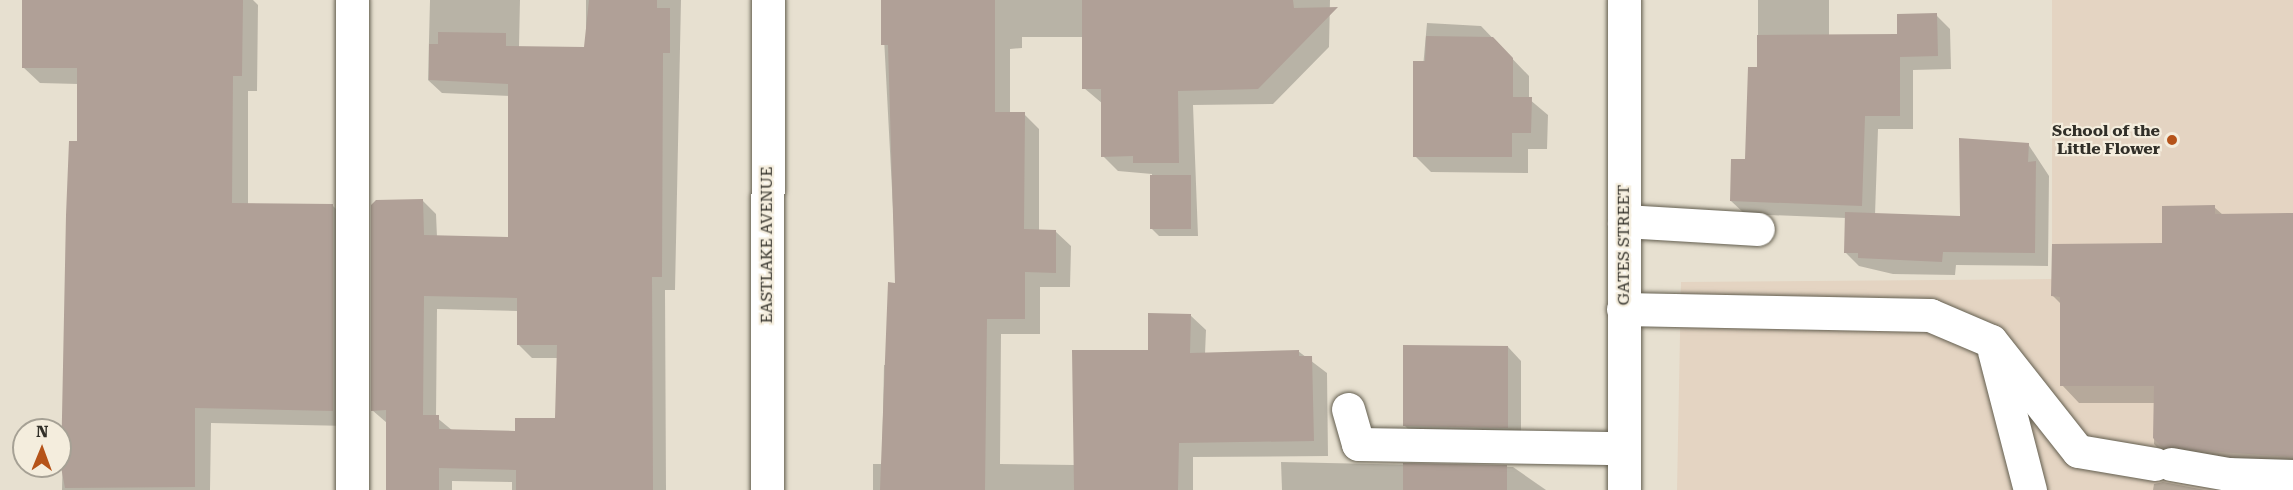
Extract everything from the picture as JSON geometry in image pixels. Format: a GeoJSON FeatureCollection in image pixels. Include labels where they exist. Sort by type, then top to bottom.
{"type":"FeatureCollection","features":[{"type":"Feature","properties":{"kind":"street"},"geometry":{"type":"LineString","coordinates":[[352,0],[352,490]]}},
{"type":"Feature","properties":{"kind":"street","name":"EASTLAKE AVENUE"},"geometry":{"type":"LineString","coordinates":[[767,490],[768,0]]}},
{"type":"Feature","properties":{"kind":"street","name":"GATES STREET"},"geometry":{"type":"LineString","coordinates":[[1624,0],[1624,490]]}},
{"type":"Feature","properties":{"kind":"street"},"geometry":{"type":"LineString","coordinates":[[1624,221],[1758,229]]}},
{"type":"Feature","properties":{"kind":"street"},"geometry":{"type":"LineString","coordinates":[[1623,309],[1930,315],[1991,341],[2078,451],[2228,474],[2293,476]]}},
{"type":"Feature","properties":{"kind":"street"},"geometry":{"type":"LineString","coordinates":[[1991,341],[2030,490]]}},
{"type":"Feature","properties":{"kind":"street"},"geometry":{"type":"LineString","coordinates":[[1348,409],[1358,444],[1624,448]]}},
{"type":"Feature","properties":{"kind":"shaded area","name":"School of the Little Flower"},"geometry":{"type":"Polygon","coordinates":[[[2052,0],[2293,0],[2293,490],[1677,490],[1681,282],[2052,279],[2052,0]]]}},
{"type":"Feature","properties":{"kind":"building"},"geometry":{"type":"Polygon","coordinates":[[[22,0],[243,0],[242,76],[233,76],[232,203],[333,204],[333,411],[195,408],[195,487],[65,488],[63,478],[72,478],[72,418],[62,418],[66,215],[69,141],[77,141],[77,68],[22,68],[22,0]]]}},
{"type":"Feature","properties":{"kind":"building"},"geometry":{"type":"Polygon","coordinates":[[[589,0],[657,0],[657,8],[670,8],[670,53],[663,53],[662,277],[652,277],[653,490],[516,490],[516,470],[439,468],[439,490],[386,490],[386,410],[371,411],[371,205],[376,200],[423,199],[424,235],[508,237],[508,84],[429,80],[429,44],[438,44],[438,32],[506,33],[506,46],[584,47],[589,0]],[[424,296],[423,415],[439,415],[439,429],[515,431],[515,418],[555,418],[557,345],[517,345],[517,298],[424,296]]]}},
{"type":"Feature","properties":{"kind":"building"},"geometry":{"type":"Polygon","coordinates":[[[881,0],[995,0],[995,112],[1025,112],[1024,229],[1056,230],[1056,273],[1025,272],[1025,319],[987,319],[985,490],[880,490],[888,282],[895,283],[888,45],[881,45],[881,0]]]}},
{"type":"Feature","properties":{"kind":"building"},"geometry":{"type":"Polygon","coordinates":[[[1082,0],[1293,0],[1294,8],[1338,7],[1258,89],[1178,91],[1179,163],[1133,163],[1133,156],[1101,157],[1101,89],[1082,89],[1082,0]]]}},
{"type":"Feature","properties":{"kind":"building"},"geometry":{"type":"Polygon","coordinates":[[[1937,13],[1938,56],[1900,57],[1900,116],[1865,116],[1862,206],[1730,201],[1731,159],[1745,159],[1748,67],[1757,67],[1757,35],[1897,34],[1897,14],[1937,13]]]}},
{"type":"Feature","properties":{"kind":"building"},"geometry":{"type":"Polygon","coordinates":[[[1426,36],[1493,37],[1513,58],[1513,97],[1532,97],[1531,133],[1512,133],[1512,157],[1413,157],[1413,61],[1425,61],[1426,36]]]}},
{"type":"Feature","properties":{"kind":"building"},"geometry":{"type":"Polygon","coordinates":[[[1959,138],[2029,143],[2028,162],[2036,161],[2035,253],[1943,252],[1942,262],[1858,258],[1858,253],[1844,253],[1845,212],[1960,216],[1959,138]]]}},
{"type":"Feature","properties":{"kind":"building"},"geometry":{"type":"Polygon","coordinates":[[[1150,175],[1191,175],[1191,229],[1150,229],[1150,175]]]}},
{"type":"Feature","properties":{"kind":"building"},"geometry":{"type":"Polygon","coordinates":[[[2215,205],[2215,214],[2293,213],[2293,457],[2163,448],[2153,438],[2154,386],[2060,386],[2060,297],[2051,296],[2052,244],[2162,243],[2162,206],[2215,205]]]}},
{"type":"Feature","properties":{"kind":"building"},"geometry":{"type":"Polygon","coordinates":[[[1148,313],[1191,314],[1190,353],[1299,350],[1299,356],[1312,356],[1314,441],[1179,443],[1178,490],[1074,490],[1072,350],[1148,350],[1148,313]]]}},
{"type":"Feature","properties":{"kind":"building"},"geometry":{"type":"Polygon","coordinates":[[[1403,345],[1508,346],[1508,428],[1403,426],[1403,345]]]}},
{"type":"Feature","properties":{"kind":"building"},"geometry":{"type":"Polygon","coordinates":[[[1403,463],[1507,465],[1507,490],[1403,490],[1403,463]]]}},
{"type":"Feature","properties":{"kind":"place","name":"School of the Little Flower"},"geometry":{"type":"Point","coordinates":[2172,140]}}]}
